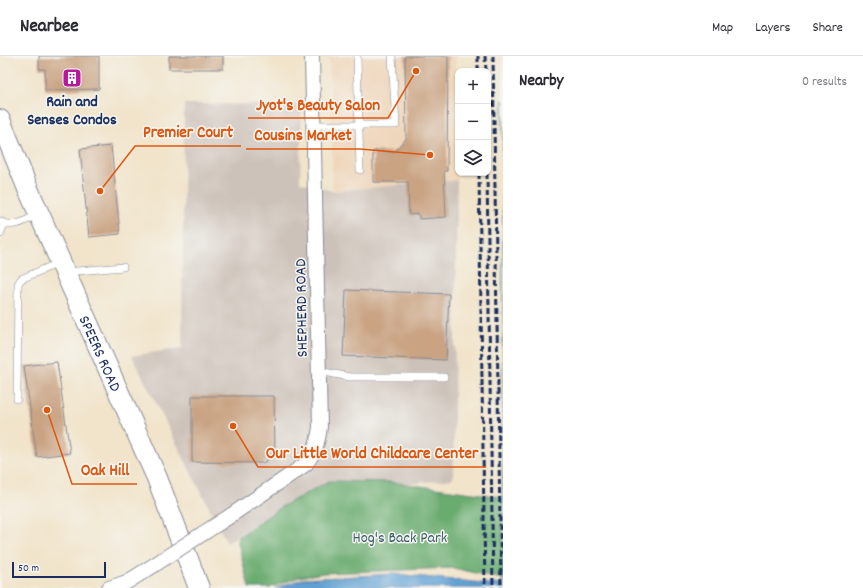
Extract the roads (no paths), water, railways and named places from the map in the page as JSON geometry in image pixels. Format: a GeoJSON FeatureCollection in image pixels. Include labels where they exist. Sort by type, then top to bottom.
{"type":"FeatureCollection","features":[{"type":"Feature","properties":{"kind":"main road","name":"SPEERS ROAD"},"geometry":{"type":"LineString","coordinates":[[1,127],[157,478],[197,581]]}},
{"type":"Feature","properties":{"kind":"street","name":"SHEPHERD ROAD"},"geometry":{"type":"LineString","coordinates":[[109,588],[126,582],[148,569],[230,516],[306,464],[314,453],[320,427],[312,56]]}},
{"type":"Feature","properties":{"kind":"lane"},"geometry":{"type":"LineString","coordinates":[[358,56],[360,170]]}},
{"type":"Feature","properties":{"kind":"lane"},"geometry":{"type":"LineString","coordinates":[[313,125],[396,125],[392,56]]}},
{"type":"Feature","properties":{"kind":"lane"},"geometry":{"type":"LineString","coordinates":[[0,234],[2,222],[16,225],[39,214]]}},
{"type":"Feature","properties":{"kind":"lane"},"geometry":{"type":"LineString","coordinates":[[17,399],[18,284],[21,279],[63,267],[123,267]]}},
{"type":"Feature","properties":{"kind":"lane"},"geometry":{"type":"LineString","coordinates":[[319,371],[350,377],[444,377]]}},
{"type":"Feature","properties":{"kind":"water"},"geometry":{"type":"Polygon","coordinates":[[[395,574],[503,585],[503,588],[276,588],[302,579],[395,574]]]}},
{"type":"Feature","properties":{"kind":"railway"},"geometry":{"type":"LineString","coordinates":[[478,56],[478,68]]}},
{"type":"Feature","properties":{"kind":"railway"},"geometry":{"type":"LineString","coordinates":[[485,56],[486,68]]}},
{"type":"Feature","properties":{"kind":"railway"},"geometry":{"type":"LineString","coordinates":[[493,56],[501,588]]}},
{"type":"Feature","properties":{"kind":"railway"},"geometry":{"type":"LineString","coordinates":[[479,176],[485,588]]}},
{"type":"Feature","properties":{"kind":"railway"},"geometry":{"type":"LineString","coordinates":[[487,176],[493,588]]}},
{"type":"Feature","properties":{"kind":"place","name":"Jyot's Beauty Salon"},"geometry":{"type":"Point","coordinates":[416,71]}},
{"type":"Feature","properties":{"kind":"place","name":"Rain and Senses Condos"},"geometry":{"type":"Point","coordinates":[72,78]}},
{"type":"Feature","properties":{"kind":"place","name":"Cousins Market"},"geometry":{"type":"Point","coordinates":[430,155]}},
{"type":"Feature","properties":{"kind":"place","name":"Premier Court"},"geometry":{"type":"Point","coordinates":[100,191]}},
{"type":"Feature","properties":{"kind":"place","name":"Oak Hill"},"geometry":{"type":"Point","coordinates":[47,410]}},
{"type":"Feature","properties":{"kind":"place","name":"Our Little World Childcare Center"},"geometry":{"type":"Point","coordinates":[233,426]}},
{"type":"Feature","properties":{"kind":"park label","name":"Hog's Back Park"},"geometry":{"type":"Point","coordinates":[400,536]}}]}
